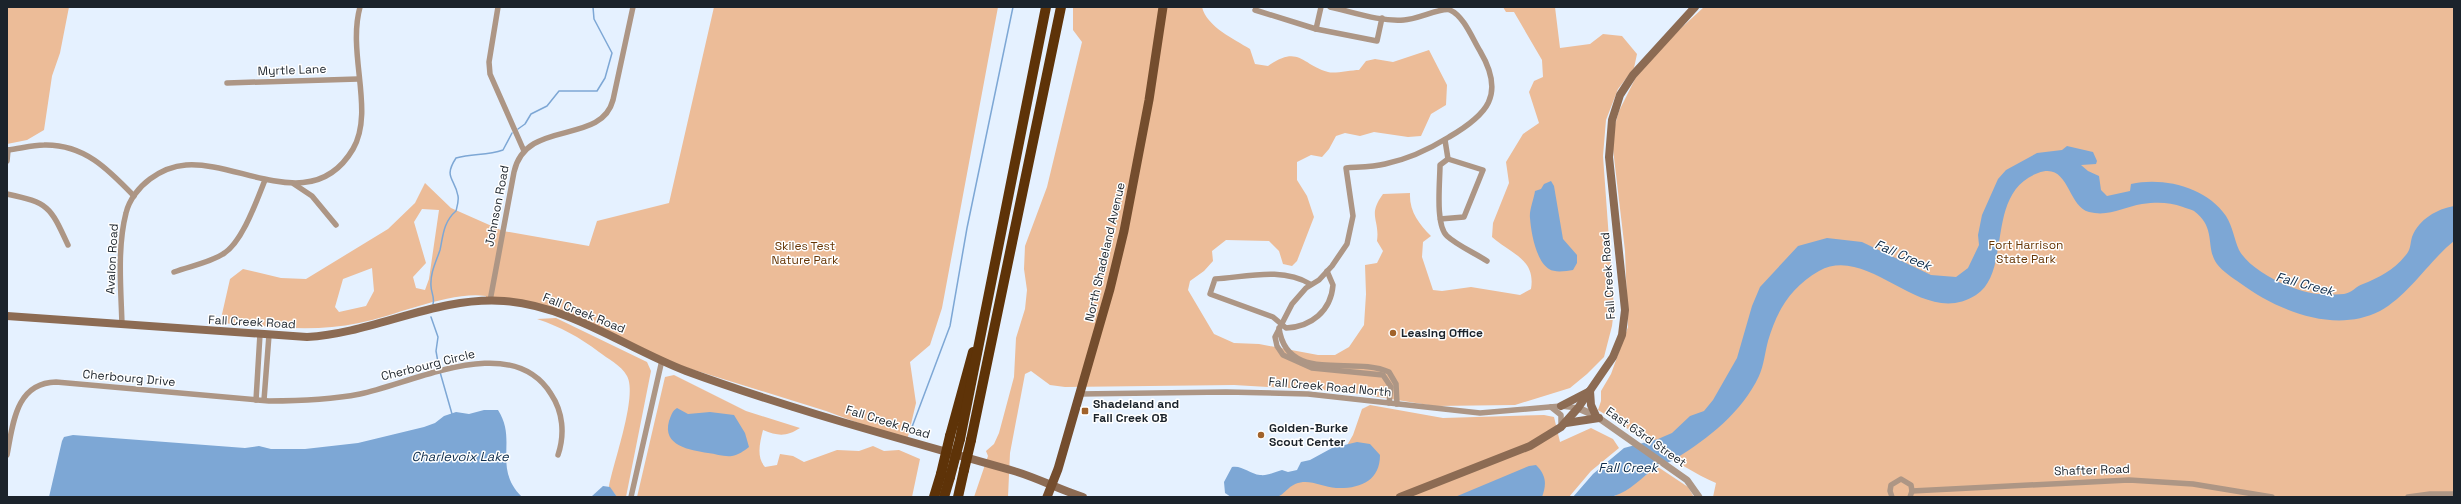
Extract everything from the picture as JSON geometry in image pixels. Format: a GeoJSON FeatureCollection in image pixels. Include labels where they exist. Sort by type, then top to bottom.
{"type":"FeatureCollection","features":[{"type":"Feature","properties":{"kind":"highway"},"geometry":{"type":"LineString","coordinates":[[934,497],[960,439],[1046,7]]}},
{"type":"Feature","properties":{"kind":"highway"},"geometry":{"type":"LineString","coordinates":[[958,497],[1061,7]]}},
{"type":"Feature","properties":{"kind":"highway"},"geometry":{"type":"LineString","coordinates":[[944,497],[950,436],[987,308]]}},
{"type":"Feature","properties":{"kind":"main road","name":"North Shadeland Avenue"},"geometry":{"type":"LineString","coordinates":[[1047,497],[1058,469],[1110,289],[1124,231],[1151,93],[1163,7]]}},
{"type":"Feature","properties":{"kind":"main road","name":"Fall Creek Road"},"geometry":{"type":"LineString","coordinates":[[1400,497],[1530,446],[1563,425],[1578,408],[1614,355],[1622,335],[1624,317],[1609,157],[1609,136],[1613,115],[1620,95],[1633,75],[1695,7]]}},
{"type":"Feature","properties":{"kind":"main road","name":"Fall Creek Road"},"geometry":{"type":"LineString","coordinates":[[7,316],[308,337],[330,335],[454,305],[490,301],[517,302],[548,309],[685,370],[758,394],[1037,478],[1083,497]]}},
{"type":"Feature","properties":{"kind":"main road"},"geometry":{"type":"LineString","coordinates":[[1561,406],[1590,391],[1591,405],[1598,417],[1563,425]]}},
{"type":"Feature","properties":{"kind":"street"},"geometry":{"type":"LineString","coordinates":[[7,161],[8,150],[50,145],[78,150],[105,166],[134,196],[155,176],[172,167],[184,165],[201,166],[265,180],[292,183],[310,181],[327,175],[342,164],[351,152],[358,138],[362,123],[354,39],[360,7]]}},
{"type":"Feature","properties":{"kind":"street"},"geometry":{"type":"LineString","coordinates":[[498,7],[489,60],[490,74],[524,152]]}},
{"type":"Feature","properties":{"kind":"street","name":"Johnson Road"},"geometry":{"type":"LineString","coordinates":[[490,301],[515,170],[524,152],[541,140],[590,125],[606,114],[613,100],[633,7]]}},
{"type":"Feature","properties":{"kind":"street"},"geometry":{"type":"LineString","coordinates":[[1316,29],[1321,7]]}},
{"type":"Feature","properties":{"kind":"street"},"geometry":{"type":"LineString","coordinates":[[1330,7],[1399,20],[1414,19],[1447,9],[1456,14],[1487,63],[1492,78],[1492,93],[1488,106],[1478,118],[1445,140],[1415,156],[1384,164],[1346,168],[1353,210],[1351,231],[1342,253],[1319,280],[1310,284],[1292,304],[1275,337],[1277,346],[1288,359],[1319,370],[1383,375],[1391,387],[1389,403]]}},
{"type":"Feature","properties":{"kind":"street"},"geometry":{"type":"LineString","coordinates":[[1255,10],[1316,29],[1377,41],[1382,18]]}},
{"type":"Feature","properties":{"kind":"street","name":"Myrtle Lane"},"geometry":{"type":"LineString","coordinates":[[227,83],[358,79]]}},
{"type":"Feature","properties":{"kind":"street"},"geometry":{"type":"LineString","coordinates":[[1445,140],[1448,159]]}},
{"type":"Feature","properties":{"kind":"street"},"geometry":{"type":"LineString","coordinates":[[1448,159],[1440,165],[1440,219],[1442,228],[1447,236],[1487,261]]}},
{"type":"Feature","properties":{"kind":"street"},"geometry":{"type":"LineString","coordinates":[[1440,219],[1464,217],[1483,170],[1448,159]]}},
{"type":"Feature","properties":{"kind":"street"},"geometry":{"type":"LineString","coordinates":[[174,272],[218,257],[231,248],[244,226],[265,180]]}},
{"type":"Feature","properties":{"kind":"street"},"geometry":{"type":"LineString","coordinates":[[292,183],[312,196],[336,225]]}},
{"type":"Feature","properties":{"kind":"street"},"geometry":{"type":"LineString","coordinates":[[7,194],[35,200],[44,205],[51,212],[68,245]]}},
{"type":"Feature","properties":{"kind":"street","name":"Avalon Road"},"geometry":{"type":"LineString","coordinates":[[122,325],[122,252],[126,212],[134,196]]}},
{"type":"Feature","properties":{"kind":"street"},"geometry":{"type":"LineString","coordinates":[[1280,326],[1286,328],[1296,328],[1306,325],[1323,312],[1330,301],[1333,288],[1333,280],[1327,271]]}},
{"type":"Feature","properties":{"kind":"street"},"geometry":{"type":"LineString","coordinates":[[1310,284],[1300,278],[1279,274],[1215,279],[1210,294],[1273,317],[1280,326],[1284,348],[1290,354],[1306,361],[1318,366],[1372,367],[1389,372],[1396,384],[1397,404]]}},
{"type":"Feature","properties":{"kind":"street"},"geometry":{"type":"LineString","coordinates":[[260,334],[260,400]]}},
{"type":"Feature","properties":{"kind":"street"},"geometry":{"type":"LineString","coordinates":[[260,400],[269,335]]}},
{"type":"Feature","properties":{"kind":"street"},"geometry":{"type":"LineString","coordinates":[[632,497],[662,360]]}},
{"type":"Feature","properties":{"kind":"street","name":"Cherbourg Circle"},"geometry":{"type":"LineString","coordinates":[[260,400],[288,402],[332,399],[367,392],[479,362],[503,362],[522,368],[538,378],[550,392],[559,411],[562,434],[558,455]]}},
{"type":"Feature","properties":{"kind":"street","name":"Cherbourg Drive"},"geometry":{"type":"LineString","coordinates":[[7,455],[19,405],[28,392],[37,386],[53,382],[260,400]]}},
{"type":"Feature","properties":{"kind":"street","name":"Fall Creek Road North"},"geometry":{"type":"LineString","coordinates":[[1079,394],[1265,392],[1335,396],[1480,413],[1561,406],[1578,408]]}},
{"type":"Feature","properties":{"kind":"street"},"geometry":{"type":"LineString","coordinates":[[1551,407],[1560,415],[1563,425]]}},
{"type":"Feature","properties":{"kind":"street","name":"East 63rd Street"},"geometry":{"type":"LineString","coordinates":[[1578,408],[1598,417],[1687,480],[1698,494]]}},
{"type":"Feature","properties":{"kind":"street"},"geometry":{"type":"LineString","coordinates":[[1892,497],[1890,486],[1897,480],[1907,481],[1912,491],[1910,497]]}},
{"type":"Feature","properties":{"kind":"street","name":"Shafter Road"},"geometry":{"type":"LineString","coordinates":[[1912,491],[2142,480],[2193,484],[2272,497]]}},
{"type":"Feature","properties":{"kind":"street"},"geometry":{"type":"LineString","coordinates":[[2408,497],[2430,494],[2454,494]]}},
{"type":"Feature","properties":{"kind":"green space"},"geometry":{"type":"Polygon","coordinates":[[[7,7],[69,7],[60,53],[52,76],[44,130],[27,140],[7,144],[7,7]]]}},
{"type":"Feature","properties":{"kind":"green space","name":"Skiles Test Nature Park"},"geometry":{"type":"Polygon","coordinates":[[[714,7],[998,7],[942,308],[930,345],[910,362],[916,403],[907,441],[826,411],[662,360],[532,305],[485,301],[486,296],[471,295],[439,300],[374,320],[324,328],[290,328],[220,323],[230,279],[243,269],[281,278],[306,279],[388,229],[415,203],[425,183],[451,208],[503,231],[589,246],[597,221],[669,203],[714,7]],[[422,209],[414,222],[426,263],[413,277],[416,288],[425,290],[429,279],[439,210],[422,209]],[[372,268],[343,279],[335,307],[339,312],[366,306],[374,291],[372,268]]]}},
{"type":"Feature","properties":{"kind":"green space"},"geometry":{"type":"Polygon","coordinates":[[[1073,7],[1202,7],[1209,21],[1229,37],[1250,49],[1255,64],[1268,66],[1278,60],[1294,56],[1328,72],[1359,70],[1366,61],[1375,59],[1393,62],[1429,50],[1447,85],[1446,105],[1431,114],[1421,136],[1408,137],[1374,132],[1360,136],[1345,133],[1336,136],[1329,149],[1322,157],[1311,155],[1297,162],[1297,180],[1307,196],[1314,217],[1297,261],[1292,266],[1283,264],[1279,251],[1269,241],[1226,240],[1212,251],[1213,261],[1204,271],[1190,281],[1188,290],[1214,334],[1234,343],[1259,344],[1318,355],[1335,355],[1349,347],[1364,325],[1366,294],[1365,265],[1377,263],[1383,251],[1377,241],[1375,213],[1378,201],[1383,194],[1410,193],[1413,211],[1423,227],[1431,236],[1423,242],[1422,257],[1433,290],[1442,291],[1471,287],[1520,295],[1531,289],[1532,279],[1526,264],[1492,237],[1493,223],[1509,183],[1506,162],[1523,134],[1539,123],[1529,92],[1534,81],[1543,77],[1542,60],[1514,12],[1506,12],[1503,7],[1555,7],[1560,48],[1590,44],[1603,34],[1622,36],[1637,54],[1634,68],[1618,89],[1606,120],[1603,156],[1614,309],[1612,326],[1604,357],[1570,388],[1515,405],[1435,406],[1340,391],[1234,385],[1065,387],[1050,385],[1031,371],[1025,374],[1010,453],[1008,497],[974,497],[988,456],[986,451],[994,444],[999,433],[1014,377],[1016,338],[1025,309],[1027,290],[1024,269],[1025,246],[1047,187],[1082,42],[1073,30],[1073,7]]]}},
{"type":"Feature","properties":{"kind":"green space","name":"Fort Harrison State Park"},"geometry":{"type":"Polygon","coordinates":[[[1704,7],[2454,7],[2454,497],[1713,497],[1716,483],[1671,458],[1598,410],[1601,401],[1601,391],[1611,374],[1628,327],[1625,251],[1613,149],[1614,128],[1619,111],[1636,77],[1667,41],[1704,7]]]}},
{"type":"Feature","properties":{"kind":"green space"},"geometry":{"type":"Polygon","coordinates":[[[556,318],[647,362],[651,371],[626,497],[617,497],[609,487],[627,414],[630,386],[627,376],[618,365],[570,333],[537,319],[556,318]]]}},
{"type":"Feature","properties":{"kind":"green space"},"geometry":{"type":"Polygon","coordinates":[[[674,375],[746,411],[800,428],[782,435],[763,430],[760,444],[760,459],[765,467],[777,465],[780,454],[793,456],[804,462],[837,450],[859,451],[873,446],[884,451],[899,450],[920,459],[912,497],[637,497],[665,377],[674,375]]]}},
{"type":"Feature","properties":{"kind":"green space"},"geometry":{"type":"Polygon","coordinates":[[[1370,405],[1443,418],[1544,415],[1554,417],[1560,442],[1591,428],[1613,439],[1619,448],[1591,471],[1569,497],[1241,497],[1338,461],[1353,435],[1362,409],[1370,405]]]}},
{"type":"Feature","properties":{"kind":"green space"},"geometry":{"type":"Polygon","coordinates":[[[1658,467],[1688,487],[1694,497],[1613,497],[1658,467]]]}},
{"type":"Feature","properties":{"kind":"water","name":"Fall Creek"},"geometry":{"type":"Polygon","coordinates":[[[2067,146],[2093,152],[2097,161],[2096,164],[2081,165],[2088,171],[2099,176],[2101,190],[2107,196],[2130,191],[2131,184],[2144,182],[2170,183],[2196,191],[2218,206],[2226,216],[2239,250],[2245,258],[2262,273],[2285,285],[2307,292],[2317,294],[2347,293],[2386,273],[2407,254],[2415,231],[2424,220],[2435,212],[2454,206],[2454,241],[2436,258],[2410,287],[2380,311],[2363,318],[2326,320],[2289,310],[2272,302],[2255,293],[2225,272],[2219,267],[2214,258],[2206,224],[2194,211],[2173,204],[2158,203],[2135,205],[2116,211],[2103,213],[2089,212],[2076,202],[2062,178],[2056,173],[2048,171],[2038,173],[2021,183],[2011,197],[2004,214],[1994,269],[1987,284],[1976,295],[1956,303],[1936,302],[1916,295],[1857,268],[1838,265],[1819,271],[1800,284],[1786,300],[1776,319],[1768,341],[1759,376],[1752,389],[1734,413],[1712,433],[1688,451],[1654,469],[1620,494],[1605,498],[1573,497],[1593,474],[1624,448],[1658,439],[1672,433],[1690,416],[1704,411],[1713,400],[1737,358],[1752,306],[1760,287],[1798,246],[1827,238],[1862,242],[1931,275],[1956,277],[1968,268],[1979,245],[1978,235],[1982,215],[1998,179],[2006,170],[2037,153],[2062,150],[2067,146]]]}},
{"type":"Feature","properties":{"kind":"water"},"geometry":{"type":"Polygon","coordinates":[[[1551,181],[1554,186],[1563,239],[1577,255],[1577,263],[1573,270],[1551,270],[1544,265],[1533,238],[1530,215],[1535,191],[1541,189],[1544,184],[1551,181]]]}},
{"type":"Feature","properties":{"kind":"water"},"geometry":{"type":"Polygon","coordinates":[[[677,408],[688,414],[710,412],[734,415],[745,433],[749,447],[739,454],[723,456],[693,450],[679,445],[670,436],[668,429],[671,415],[677,408]]]}},
{"type":"Feature","properties":{"kind":"water","name":"Charlevoix Lake"},"geometry":{"type":"Polygon","coordinates":[[[484,410],[498,410],[504,421],[508,475],[513,486],[522,497],[49,497],[62,441],[64,437],[73,435],[245,448],[259,446],[271,449],[305,449],[358,443],[424,427],[435,423],[444,416],[456,412],[469,414],[484,410]]]}},
{"type":"Feature","properties":{"kind":"water"},"geometry":{"type":"Polygon","coordinates":[[[1357,442],[1370,444],[1380,455],[1379,464],[1372,477],[1367,482],[1360,485],[1336,488],[1311,482],[1303,482],[1294,485],[1280,496],[1272,498],[1231,497],[1225,493],[1224,482],[1232,467],[1243,468],[1260,475],[1282,470],[1288,472],[1297,470],[1301,462],[1310,460],[1332,448],[1357,442]]]}},
{"type":"Feature","properties":{"kind":"water"},"geometry":{"type":"Polygon","coordinates":[[[1536,465],[1542,472],[1545,480],[1545,488],[1542,497],[1455,497],[1529,466],[1536,465]]]}},
{"type":"Feature","properties":{"kind":"water"},"geometry":{"type":"Polygon","coordinates":[[[603,486],[610,487],[617,497],[591,497],[603,486]]]}},
{"type":"Feature","properties":{"kind":"waterway"},"geometry":{"type":"LineString","coordinates":[[518,129],[525,124],[531,114],[547,106],[559,91],[597,91],[605,78],[612,53],[594,19],[593,7]]}},
{"type":"Feature","properties":{"kind":"waterway"},"geometry":{"type":"LineString","coordinates":[[912,427],[950,326],[967,228],[1013,7]]}},
{"type":"Feature","properties":{"kind":"waterway"},"geometry":{"type":"LineString","coordinates":[[433,304],[434,299],[431,286],[432,272],[440,250],[446,225],[448,220],[456,211],[458,202],[457,190],[450,174],[452,165],[456,158],[503,150],[512,133]]}},
{"type":"Feature","properties":{"kind":"waterway"},"geometry":{"type":"LineString","coordinates":[[431,317],[438,337],[436,351],[439,368]]}},
{"type":"Feature","properties":{"kind":"waterway"},"geometry":{"type":"LineString","coordinates":[[440,372],[452,414]]}},
{"type":"Feature","properties":{"kind":"place","name":"Leasing Office"},"geometry":{"type":"Point","coordinates":[1393,333]}},
{"type":"Feature","properties":{"kind":"place","name":"Shadeland and Fall Creek OB"},"geometry":{"type":"Point","coordinates":[1085,411]}},
{"type":"Feature","properties":{"kind":"place","name":"Golden-Burke Scout Center"},"geometry":{"type":"Point","coordinates":[1261,435]}}]}
